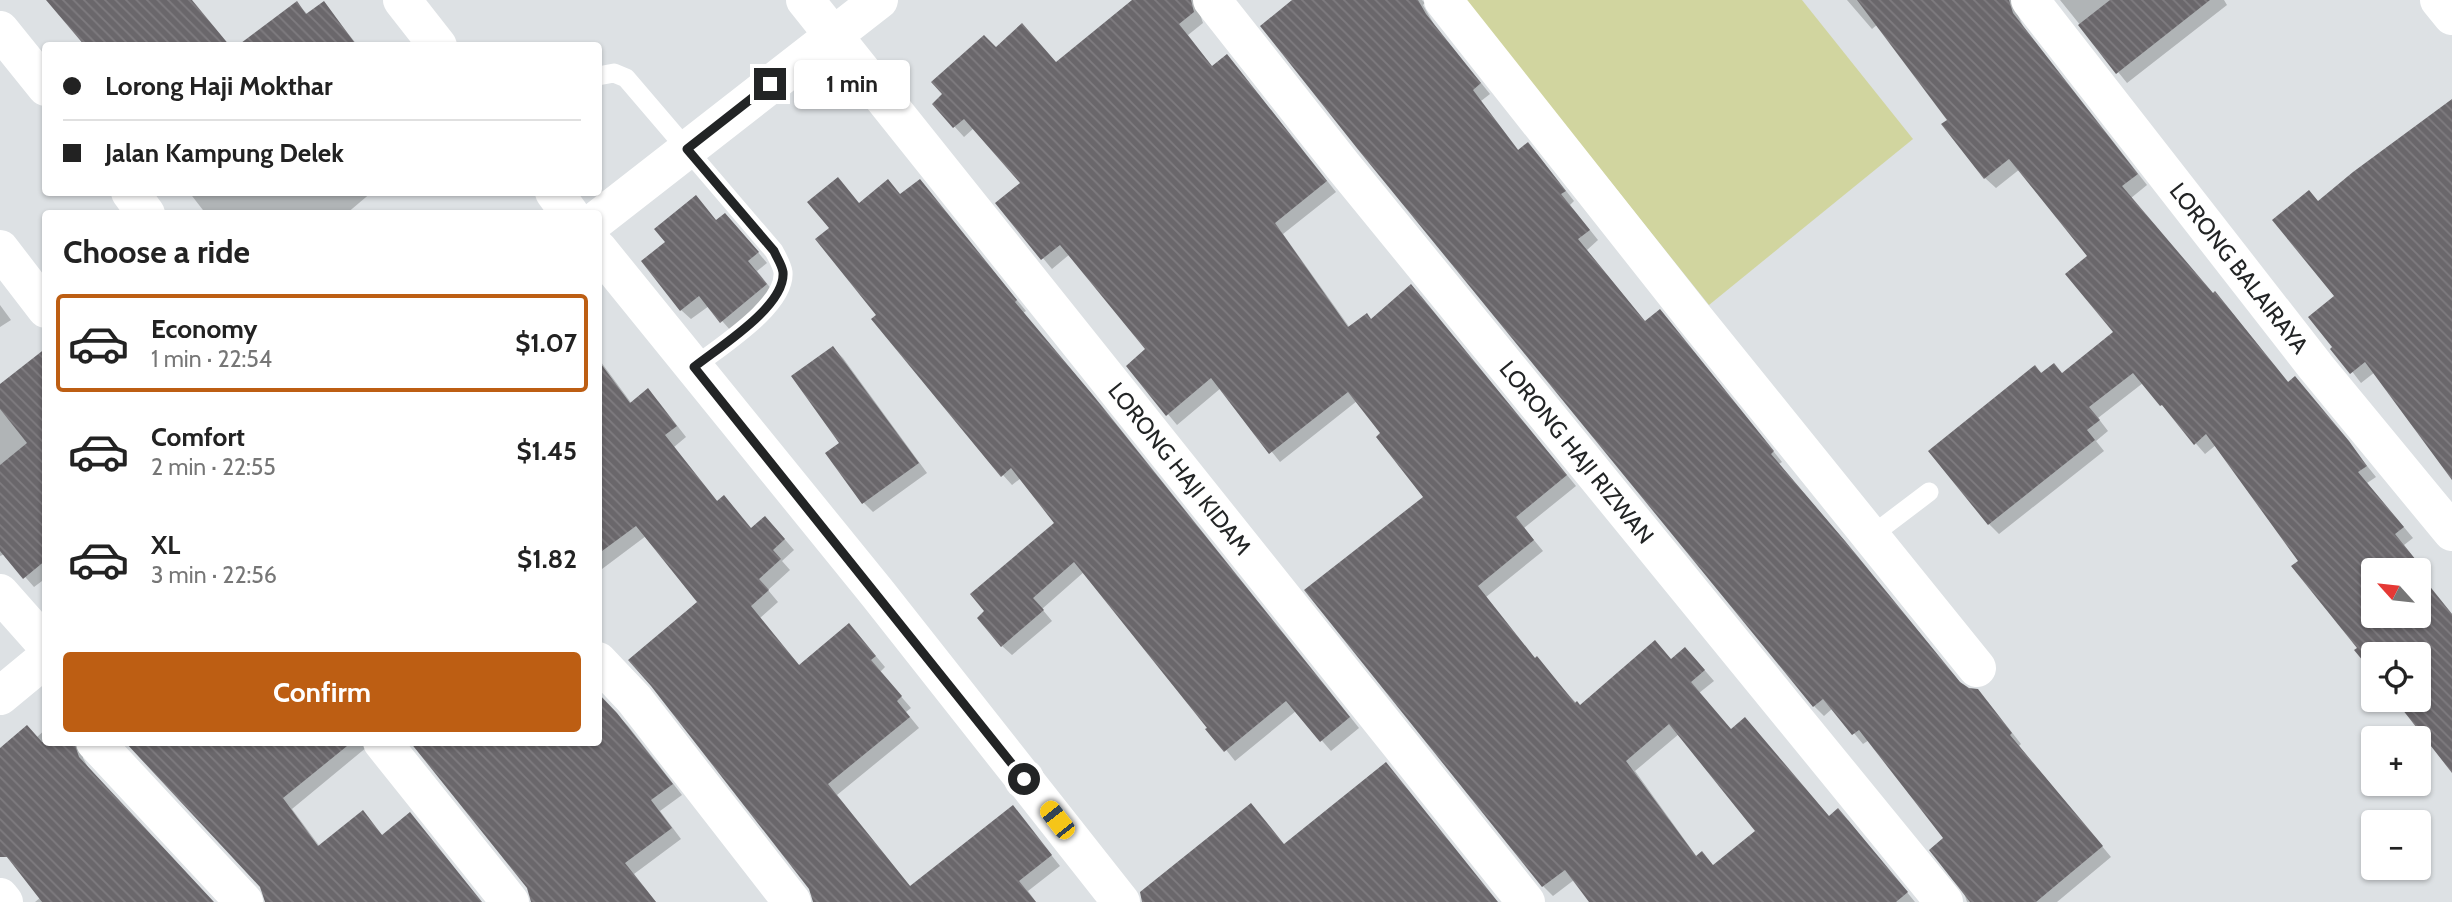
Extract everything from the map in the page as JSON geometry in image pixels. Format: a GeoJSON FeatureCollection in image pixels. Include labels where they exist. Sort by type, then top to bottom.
{"type":"FeatureCollection","features":[{"type":"Feature","properties":{"kind":"street"},"geometry":{"type":"LineString","coordinates":[[402,0],[435,42]]}},
{"type":"Feature","properties":{"kind":"street","name":"LORONG HAJI KIDAM"},"geometry":{"type":"LineString","coordinates":[[805,0],[1526,902]]}},
{"type":"Feature","properties":{"kind":"street"},"geometry":{"type":"LineString","coordinates":[[602,216],[879,0]]}},
{"type":"Feature","properties":{"kind":"street","name":"LORONG HAJI RIZWAN"},"geometry":{"type":"LineString","coordinates":[[1212,0],[1352,177],[1944,902]]}},
{"type":"Feature","properties":{"kind":"street"},"geometry":{"type":"LineString","coordinates":[[1443,0],[1976,667]]}},
{"type":"Feature","properties":{"kind":"street","name":"LORONG BALAIRAYA"},"geometry":{"type":"LineString","coordinates":[[2029,0],[2316,368],[2452,532]]}},
{"type":"Feature","properties":{"kind":"street"},"geometry":{"type":"LineString","coordinates":[[2439,0],[2452,16]]}},
{"type":"Feature","properties":{"kind":"street"},"geometry":{"type":"LineString","coordinates":[[0,30],[42,82]]}},
{"type":"Feature","properties":{"kind":"street"},"geometry":{"type":"LineString","coordinates":[[0,249],[42,304]]}},
{"type":"Feature","properties":{"kind":"street"},"geometry":{"type":"LineString","coordinates":[[602,254],[878,594],[1122,902]]}},
{"type":"Feature","properties":{"kind":"street"},"geometry":{"type":"LineString","coordinates":[[0,593],[41,666],[0,696]]}},
{"type":"Feature","properties":{"kind":"street"},"geometry":{"type":"LineString","coordinates":[[602,665],[634,699],[792,902]]}},
{"type":"Feature","properties":{"kind":"street"},"geometry":{"type":"LineString","coordinates":[[99,746],[244,902]]}},
{"type":"Feature","properties":{"kind":"street"},"geometry":{"type":"LineString","coordinates":[[385,746],[510,902]]}},
{"type":"Feature","properties":{"kind":"lane"},"geometry":{"type":"LineString","coordinates":[[602,75],[614,73],[626,78],[774,251],[783,271],[780,291],[767,309],[694,367]]}},
{"type":"Feature","properties":{"kind":"lane"},"geometry":{"type":"LineString","coordinates":[[1871,536],[1929,492]]}},
{"type":"Feature","properties":{"kind":"green space"},"geometry":{"type":"Polygon","coordinates":[[[1465,0],[1802,0],[1913,139],[1709,305],[1465,0]]]}},
{"type":"Feature","properties":{"kind":"building"},"geometry":{"type":"Polygon","coordinates":[[[46,0],[192,0],[227,42],[82,42],[46,0]]]}},
{"type":"Feature","properties":{"kind":"building"},"geometry":{"type":"Polygon","coordinates":[[[1132,0],[1191,0],[1194,12],[1179,24],[1212,66],[1227,54],[1327,181],[1275,223],[1348,327],[1367,313],[1371,319],[1411,284],[1567,475],[1516,517],[1534,540],[1478,586],[1535,658],[1537,656],[1575,703],[1577,701],[1580,705],[1655,640],[1671,659],[1685,647],[1705,670],[1691,682],[1731,729],[1745,717],[1829,816],[1838,808],[1908,892],[1896,902],[1589,902],[1565,870],[1542,887],[1304,590],[1423,497],[1376,437],[1380,433],[1348,392],[1269,454],[1211,378],[1166,416],[1126,366],[1145,349],[1060,245],[1041,260],[995,203],[1020,183],[964,119],[953,128],[932,104],[942,94],[931,82],[984,35],[996,47],[1022,23],[1056,62],[1132,0]],[[1669,724],[1626,761],[1696,856],[1702,851],[1713,865],[1755,831],[1669,724]]]}},
{"type":"Feature","properties":{"kind":"building"},"geometry":{"type":"Polygon","coordinates":[[[1292,0],[1418,0],[1481,83],[1473,90],[1518,150],[1528,142],[1566,191],[1561,194],[1590,230],[1578,239],[1645,321],[1660,309],[1774,451],[1771,454],[1960,682],[1969,688],[1978,689],[2012,733],[2010,735],[2103,846],[2036,902],[1970,902],[1929,850],[1943,838],[1859,730],[1852,735],[1823,699],[1813,707],[1260,26],[1292,0]]]}},
{"type":"Feature","properties":{"kind":"building"},"geometry":{"type":"Polygon","coordinates":[[[1857,0],[2009,0],[2013,13],[2138,174],[2122,186],[2213,293],[2215,291],[2288,382],[2295,376],[2349,441],[2367,466],[2358,472],[2404,527],[2395,534],[2414,558],[2361,558],[2361,628],[2431,628],[2431,588],[2452,614],[2452,773],[2431,746],[2431,726],[2415,726],[2404,712],[2431,712],[2431,642],[2361,642],[2361,658],[2354,650],[2357,648],[2291,566],[2298,561],[2206,434],[2194,445],[2133,373],[2089,407],[2100,420],[2087,430],[2095,440],[1988,525],[1928,451],[2035,365],[2041,373],[2054,363],[2062,373],[2113,332],[2065,274],[2087,256],[2009,159],[1984,179],[1941,124],[1947,120],[1857,0]]]}},
{"type":"Feature","properties":{"kind":"building"},"geometry":{"type":"Polygon","coordinates":[[[2110,0],[2210,0],[2116,74],[2078,25],[2110,0]]]}},
{"type":"Feature","properties":{"kind":"building"},"geometry":{"type":"Polygon","coordinates":[[[297,1],[306,14],[324,1],[354,42],[242,42],[297,1]]]}},
{"type":"Feature","properties":{"kind":"building"},"geometry":{"type":"Polygon","coordinates":[[[2452,99],[2452,480],[2365,362],[2350,374],[2330,349],[2332,347],[2308,317],[2334,296],[2272,220],[2309,190],[2318,201],[2452,99]]]}},
{"type":"Feature","properties":{"kind":"building"},"geometry":{"type":"Polygon","coordinates":[[[838,177],[859,203],[888,179],[900,194],[920,179],[1017,300],[1015,302],[1092,394],[1350,717],[1320,742],[1286,701],[1224,752],[1074,562],[1033,598],[1044,610],[1001,647],[977,618],[984,611],[970,594],[1054,523],[1011,468],[1001,477],[871,319],[876,315],[815,239],[829,228],[807,202],[838,177]]]}},
{"type":"Feature","properties":{"kind":"building"},"geometry":{"type":"Polygon","coordinates":[[[696,195],[716,220],[725,213],[759,252],[748,261],[767,284],[720,323],[699,296],[680,311],[641,261],[665,242],[654,229],[696,195]]]}},
{"type":"Feature","properties":{"kind":"building"},"geometry":{"type":"Polygon","coordinates":[[[833,346],[919,463],[862,504],[825,453],[839,443],[791,376],[833,346]]]}},
{"type":"Feature","properties":{"kind":"building"},"geometry":{"type":"Polygon","coordinates":[[[42,351],[42,563],[23,579],[0,551],[0,465],[27,443],[0,409],[0,384],[42,351]]]}},
{"type":"Feature","properties":{"kind":"building"},"geometry":{"type":"Polygon","coordinates":[[[602,365],[630,403],[648,388],[677,426],[665,435],[717,501],[724,495],[751,528],[765,516],[785,539],[773,550],[781,559],[759,579],[769,590],[751,606],[799,665],[849,623],[876,656],[871,660],[902,696],[897,701],[910,717],[828,784],[910,886],[1013,805],[1052,855],[1019,881],[1036,902],[813,902],[809,889],[628,660],[697,602],[636,526],[602,551],[602,365]]]}},
{"type":"Feature","properties":{"kind":"building"},"geometry":{"type":"Polygon","coordinates":[[[602,697],[673,784],[651,800],[672,828],[625,863],[656,902],[531,902],[527,888],[413,746],[602,746],[602,697]]]}},
{"type":"Feature","properties":{"kind":"building"},"geometry":{"type":"Polygon","coordinates":[[[27,725],[42,742],[42,746],[75,746],[79,757],[214,902],[42,902],[7,857],[0,857],[0,748],[27,725]]]}},
{"type":"Feature","properties":{"kind":"building"},"geometry":{"type":"Polygon","coordinates":[[[129,746],[347,746],[283,798],[318,846],[363,810],[382,835],[410,812],[482,902],[265,902],[260,887],[129,746]]]}},
{"type":"Feature","properties":{"kind":"building"},"geometry":{"type":"Polygon","coordinates":[[[1386,762],[1498,902],[1142,902],[1140,892],[1251,803],[1284,844],[1386,762]]]}},
{"type":"Feature","properties":{"kind":"route"},"geometry":{"type":"LineString","coordinates":[[770,84],[687,149],[774,251],[783,271],[780,291],[767,309],[694,367],[1024,779]]}}]}
